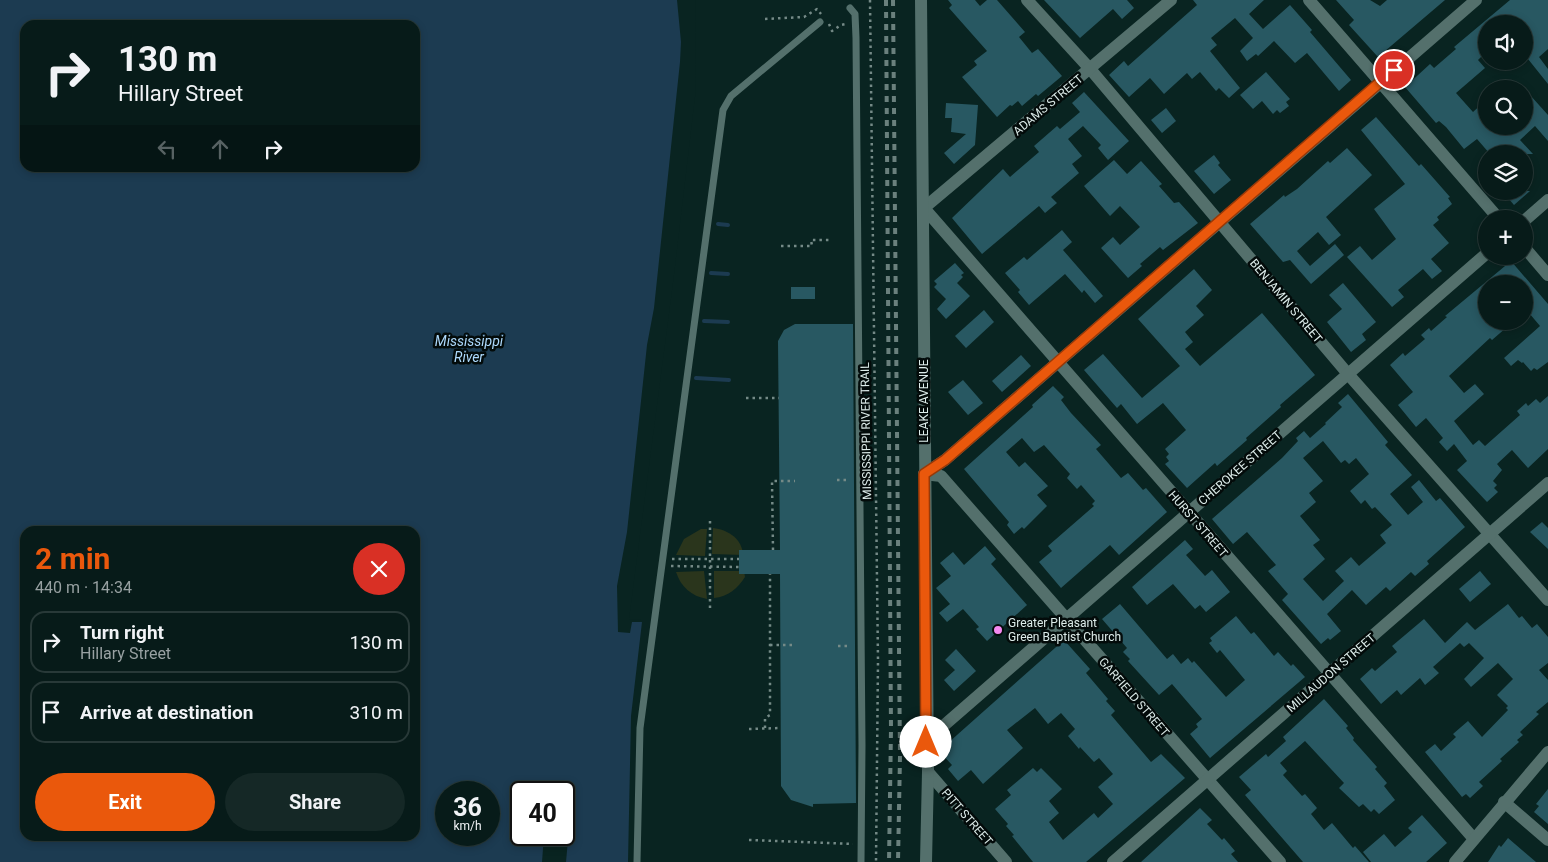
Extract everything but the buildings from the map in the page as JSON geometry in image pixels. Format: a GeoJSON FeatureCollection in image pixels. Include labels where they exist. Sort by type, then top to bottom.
{"type":"FeatureCollection","features":[{"type":"Feature","properties":{"kind":"street","name":"LEAKE AVENUE"},"geometry":{"type":"LineString","coordinates":[[921,0],[924,208],[926,742],[928,772],[926,862]]}},
{"type":"Feature","properties":{"kind":"street","name":"BENJAMIN STREET"},"geometry":{"type":"LineString","coordinates":[[1028,0],[1090,70],[1348,374],[1548,600]]}},
{"type":"Feature","properties":{"kind":"street","name":"ADAMS STREET"},"geometry":{"type":"LineString","coordinates":[[924,208],[1171,0]]}},
{"type":"Feature","properties":{"kind":"street"},"geometry":{"type":"LineString","coordinates":[[1309,0],[1491,210]]}},
{"type":"Feature","properties":{"kind":"street"},"geometry":{"type":"LineString","coordinates":[[924,474],[945,460],[1476,0]]}},
{"type":"Feature","properties":{"kind":"street"},"geometry":{"type":"LineString","coordinates":[[1533,213],[1548,200]]}},
{"type":"Feature","properties":{"kind":"street","name":"HURST STREET"},"geometry":{"type":"LineString","coordinates":[[924,208],[1474,840]]}},
{"type":"Feature","properties":{"kind":"street"},"geometry":{"type":"LineString","coordinates":[[1533,258],[1548,275]]}},
{"type":"Feature","properties":{"kind":"street","name":"CHEROKEE STREET"},"geometry":{"type":"LineString","coordinates":[[926,742],[1478,261]]}},
{"type":"Feature","properties":{"kind":"street","name":"GARFIELD STREET"},"geometry":{"type":"LineString","coordinates":[[924,474],[941,476],[1280,862]]}},
{"type":"Feature","properties":{"kind":"street","name":"MILLAUDON STREET"},"geometry":{"type":"LineString","coordinates":[[1113,862],[1548,483]]}},
{"type":"Feature","properties":{"kind":"street"},"geometry":{"type":"LineString","coordinates":[[1455,862],[1548,752]]}},
{"type":"Feature","properties":{"kind":"street","name":"PITT STREET"},"geometry":{"type":"LineString","coordinates":[[928,772],[1006,862]]}},
{"type":"Feature","properties":{"kind":"street"},"geometry":{"type":"LineString","coordinates":[[1504,802],[1548,840]]}},
{"type":"Feature","properties":{"kind":"lane"},"geometry":{"type":"LineString","coordinates":[[850,8],[855,14],[856,38],[862,735],[861,862]]}},
{"type":"Feature","properties":{"kind":"lane"},"geometry":{"type":"LineString","coordinates":[[637,862],[638,747],[722,110],[731,96],[823,20]]}},
{"type":"Feature","properties":{"kind":"path","name":"MISSISSIPPI RIVER TRAIL"},"geometry":{"type":"LineString","coordinates":[[870,0],[878,661],[876,862]]}},
{"type":"Feature","properties":{"kind":"path"},"geometry":{"type":"LineString","coordinates":[[765,19],[804,18],[817,8],[823,20],[832,31]]}},
{"type":"Feature","properties":{"kind":"path"},"geometry":{"type":"LineString","coordinates":[[781,246],[812,246],[811,240],[829,240]]}},
{"type":"Feature","properties":{"kind":"path"},"geometry":{"type":"LineString","coordinates":[[746,398],[779,398]]}},
{"type":"Feature","properties":{"kind":"path"},"geometry":{"type":"LineString","coordinates":[[837,480],[856,480]]}},
{"type":"Feature","properties":{"kind":"path"},"geometry":{"type":"LineString","coordinates":[[773,550],[772,481],[795,481]]}},
{"type":"Feature","properties":{"kind":"path"},"geometry":{"type":"LineString","coordinates":[[710,520],[710,608]]}},
{"type":"Feature","properties":{"kind":"path"},"geometry":{"type":"LineString","coordinates":[[663,562],[674,559],[739,558]]}},
{"type":"Feature","properties":{"kind":"path"},"geometry":{"type":"LineString","coordinates":[[663,562],[674,567],[739,567]]}},
{"type":"Feature","properties":{"kind":"path"},"geometry":{"type":"LineString","coordinates":[[765,728],[765,718],[770,715],[770,574]]}},
{"type":"Feature","properties":{"kind":"path"},"geometry":{"type":"LineString","coordinates":[[770,645],[796,645]]}},
{"type":"Feature","properties":{"kind":"path"},"geometry":{"type":"LineString","coordinates":[[838,646],[857,646]]}},
{"type":"Feature","properties":{"kind":"path"},"geometry":{"type":"LineString","coordinates":[[749,729],[781,728]]}},
{"type":"Feature","properties":{"kind":"path"},"geometry":{"type":"LineString","coordinates":[[749,840],[857,844]]}},
{"type":"Feature","properties":{"kind":"green space"},"geometry":{"type":"Polygon","coordinates":[[[713,528],[734,536],[740,544],[743,555],[712,554],[713,528]]]}},
{"type":"Feature","properties":{"kind":"green space"},"geometry":{"type":"Polygon","coordinates":[[[701,529],[707,529],[705,556],[676,555],[684,539],[701,529]]]}},
{"type":"Feature","properties":{"kind":"green space"},"geometry":{"type":"Polygon","coordinates":[[[704,571],[707,599],[696,596],[687,590],[676,572],[704,571]]]}},
{"type":"Feature","properties":{"kind":"green space"},"geometry":{"type":"Polygon","coordinates":[[[714,571],[744,571],[745,577],[732,591],[724,596],[714,598],[714,571]]]}},
{"type":"Feature","properties":{"kind":"water","name":"Mississippi River"},"geometry":{"type":"Polygon","coordinates":[[[0,0],[694,0],[627,621],[642,622],[631,716],[628,862],[0,862],[0,0]]]}},
{"type":"Feature","properties":{"kind":"pier"},"geometry":{"type":"Polygon","coordinates":[[[677,0],[696,0],[695,97],[673,283],[629,619],[641,620],[640,622],[632,622],[630,633],[618,632],[617,586],[627,532],[647,345],[654,308],[680,62],[681,42],[677,0]]]}},
{"type":"Feature","properties":{"kind":"pier"},"geometry":{"type":"Polygon","coordinates":[[[543,846],[567,846],[566,862],[542,862],[543,846]]]}},
{"type":"Feature","properties":{"kind":"waterway"},"geometry":{"type":"LineString","coordinates":[[718,224],[728,225]]}},
{"type":"Feature","properties":{"kind":"waterway"},"geometry":{"type":"LineString","coordinates":[[711,273],[728,274]]}},
{"type":"Feature","properties":{"kind":"waterway"},"geometry":{"type":"LineString","coordinates":[[704,321],[728,322]]}},
{"type":"Feature","properties":{"kind":"waterway"},"geometry":{"type":"LineString","coordinates":[[696,378],[729,380]]}},
{"type":"Feature","properties":{"kind":"railway"},"geometry":{"type":"LineString","coordinates":[[886,0],[891,729],[889,862]]}},
{"type":"Feature","properties":{"kind":"railway"},"geometry":{"type":"LineString","coordinates":[[893,0],[900,756],[898,862]]}},
{"type":"Feature","properties":{"kind":"place","name":"Greater Pleasant Green Baptist Church"},"geometry":{"type":"Point","coordinates":[998,630]}},
{"type":"Feature","properties":{"kind":"route"},"geometry":{"type":"LineString","coordinates":[[926,742],[924,474],[945,460],[1394,70]]}}]}
